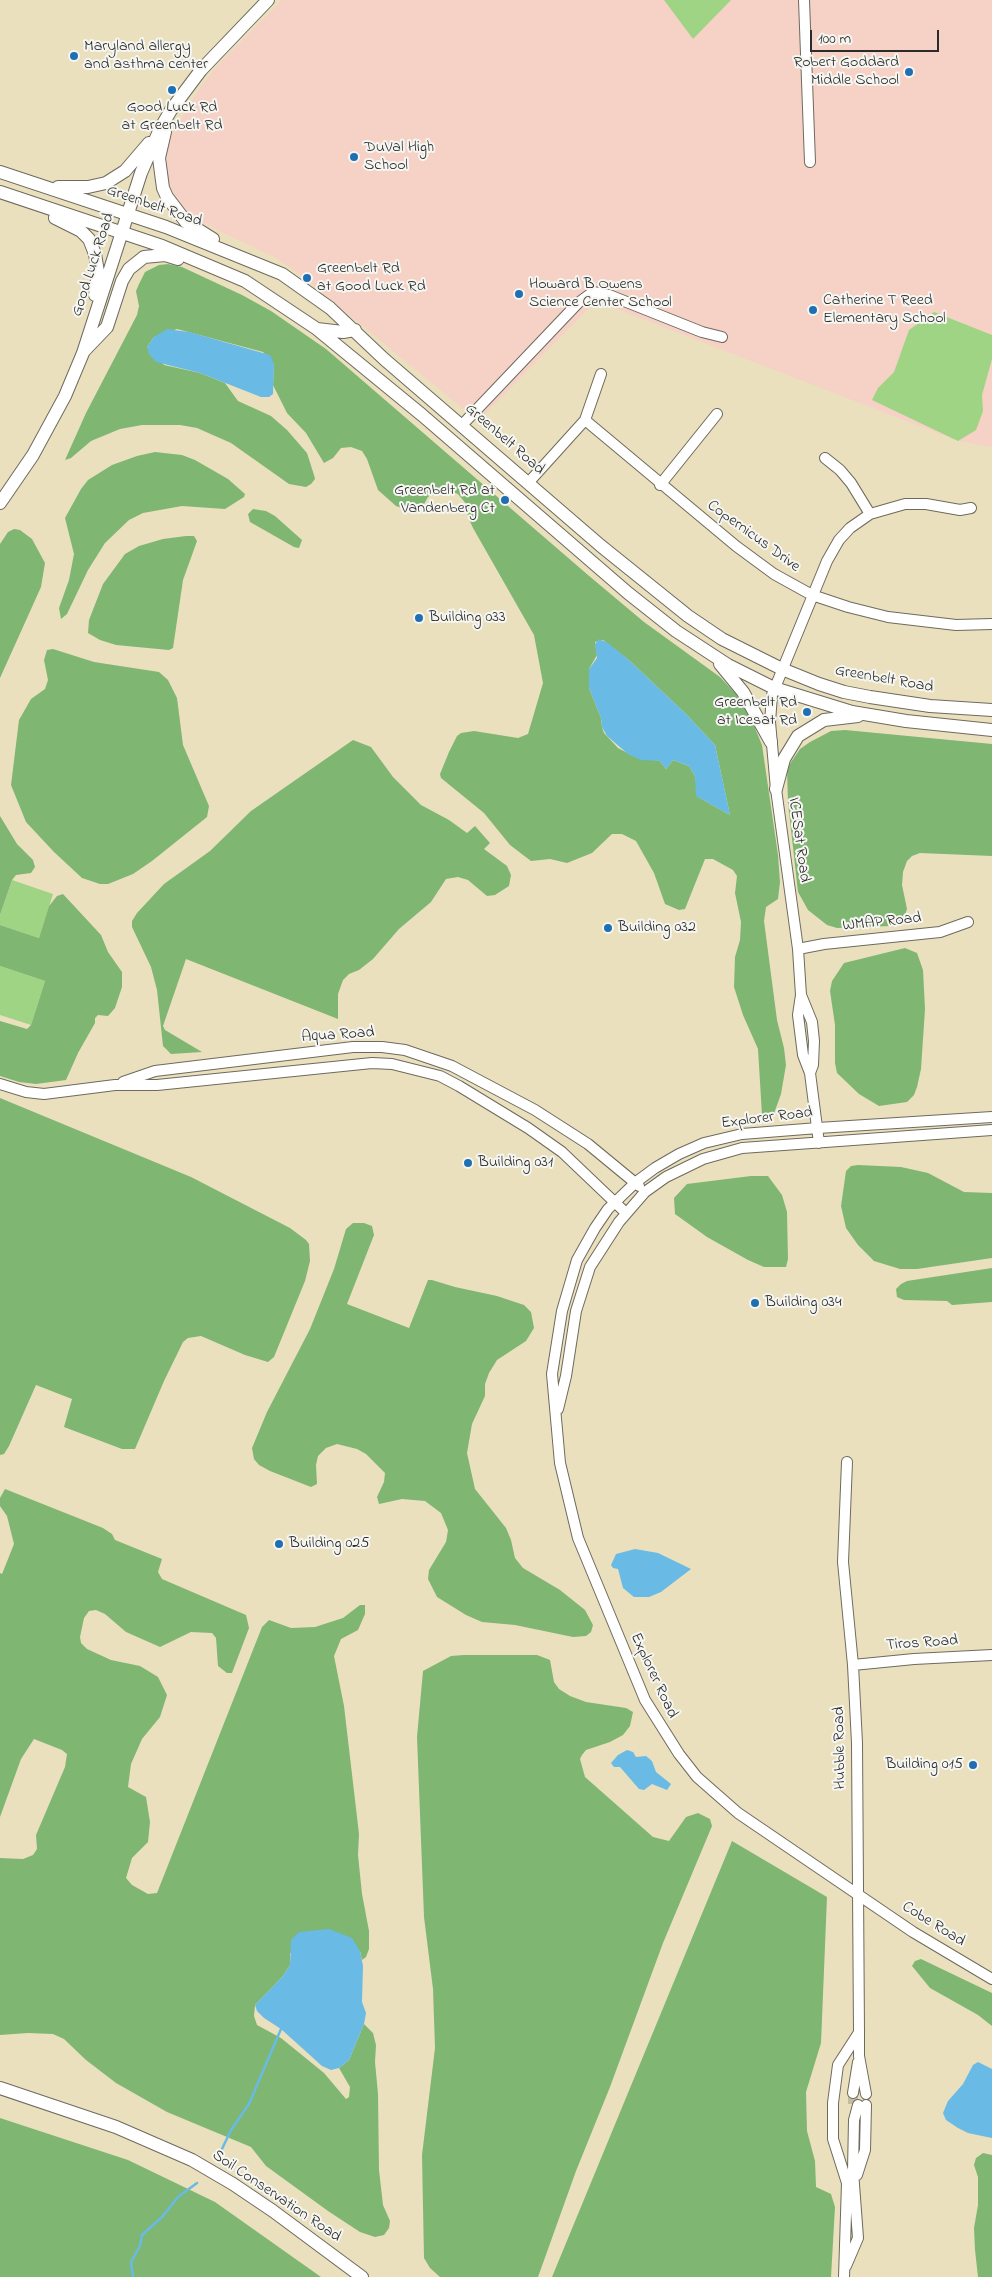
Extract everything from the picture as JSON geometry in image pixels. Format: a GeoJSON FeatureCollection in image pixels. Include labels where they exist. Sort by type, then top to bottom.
{"type":"FeatureCollection","features":[{"type":"Feature","properties":{"kind":"main road","name":"Good Luck Road"},"geometry":{"type":"LineString","coordinates":[[0,503],[49,429],[83,353],[144,165],[160,129],[171,110],[201,70],[268,0]]}},
{"type":"Feature","properties":{"kind":"main road"},"geometry":{"type":"LineString","coordinates":[[171,110],[159,158],[166,197],[186,222],[251,263]]}},
{"type":"Feature","properties":{"kind":"main road"},"geometry":{"type":"LineString","coordinates":[[46,186],[88,187],[106,183],[125,171],[160,129]]}},
{"type":"Feature","properties":{"kind":"main road","name":"Greenbelt Road"},"geometry":{"type":"LineString","coordinates":[[0,172],[46,186],[205,242],[251,263],[282,274],[330,308],[384,359],[601,546],[688,616],[722,639],[819,684],[870,697],[930,706],[992,710]]}},
{"type":"Feature","properties":{"kind":"main road"},"geometry":{"type":"LineString","coordinates":[[0,194],[60,220],[81,231],[89,239],[95,254],[98,272],[93,323]]}},
{"type":"Feature","properties":{"kind":"main road","name":"Greenbelt Road"},"geometry":{"type":"LineString","coordinates":[[0,194],[199,260],[245,281],[317,329],[416,409],[628,593],[676,631],[714,656],[774,688],[828,706],[865,715],[992,730]]}},
{"type":"Feature","properties":{"kind":"main road"},"geometry":{"type":"LineString","coordinates":[[83,353],[108,327],[122,281],[129,269],[144,257],[165,255],[197,266],[278,303]]}},
{"type":"Feature","properties":{"kind":"main road"},"geometry":{"type":"LineString","coordinates":[[317,329],[343,332],[355,330]]}},
{"type":"Feature","properties":{"kind":"main road"},"geometry":{"type":"LineString","coordinates":[[714,656],[743,692],[772,742]]}},
{"type":"Feature","properties":{"kind":"main road"},"geometry":{"type":"LineString","coordinates":[[776,789],[784,759],[798,736],[824,720],[865,715]]}},
{"type":"Feature","properties":{"kind":"main road","name":"Soil Conservation Road"},"geometry":{"type":"LineString","coordinates":[[0,2088],[116,2127],[192,2160],[233,2184],[273,2211],[362,2277]]}},
{"type":"Feature","properties":{"kind":"street"},"geometry":{"type":"LineString","coordinates":[[804,0],[810,162]]}},
{"type":"Feature","properties":{"kind":"street"},"geometry":{"type":"LineString","coordinates":[[462,425],[578,303],[593,292],[609,296],[702,332],[722,337]]}},
{"type":"Feature","properties":{"kind":"street"},"geometry":{"type":"LineString","coordinates":[[529,482],[585,420],[601,374]]}},
{"type":"Feature","properties":{"kind":"street"},"geometry":{"type":"LineString","coordinates":[[660,485],[717,414]]}},
{"type":"Feature","properties":{"kind":"street","name":"Copernicus Drive"},"geometry":{"type":"LineString","coordinates":[[585,420],[660,485],[736,546],[774,574],[812,595],[848,607],[888,617],[956,625],[992,624]]}},
{"type":"Feature","properties":{"kind":"street"},"geometry":{"type":"LineString","coordinates":[[825,458],[840,470],[851,483],[870,514]]}},
{"type":"Feature","properties":{"kind":"street","name":"ICESat Road"},"geometry":{"type":"LineString","coordinates":[[819,1143],[810,1073],[803,1055],[799,1024],[801,995],[798,949],[776,789],[772,742],[770,710],[774,688],[827,561],[839,540],[856,522],[870,514],[905,504],[926,504],[960,510],[971,508]]}},
{"type":"Feature","properties":{"kind":"street","name":"WMAP Road"},"geometry":{"type":"LineString","coordinates":[[798,949],[834,943],[940,932],[968,922]]}},
{"type":"Feature","properties":{"kind":"street","name":"Aqua Road"},"geometry":{"type":"LineString","coordinates":[[115,1086],[155,1070],[353,1047],[382,1047],[404,1050],[452,1066],[535,1110],[588,1144],[636,1182],[645,1192]]}},
{"type":"Feature","properties":{"kind":"street","name":"Aqua Road"},"geometry":{"type":"LineString","coordinates":[[0,1084],[26,1092],[44,1094],[115,1086],[157,1085],[372,1063],[392,1064],[417,1069],[440,1076],[459,1086],[528,1128],[562,1152],[626,1213]]}},
{"type":"Feature","properties":{"kind":"street","name":"Explorer Road"},"geometry":{"type":"LineString","coordinates":[[858,1895],[757,1827],[720,1799],[697,1776],[661,1728],[645,1700],[578,1538],[560,1463],[552,1374],[557,1334],[568,1284],[586,1242],[615,1203],[636,1182],[679,1154],[723,1138],[818,1128],[992,1117]]}},
{"type":"Feature","properties":{"kind":"street","name":"Explorer Road"},"geometry":{"type":"LineString","coordinates":[[556,1417],[566,1376],[576,1311],[582,1287],[590,1267],[603,1244],[626,1213],[645,1192],[685,1166],[722,1152],[742,1148],[992,1130]]}},
{"type":"Feature","properties":{"kind":"street","name":"Hubble Road"},"geometry":{"type":"LineString","coordinates":[[847,1462],[843,1562],[854,1665],[857,1743],[859,2033],[859,2056],[859,2094],[857,2069],[859,2056]]}},
{"type":"Feature","properties":{"kind":"street","name":"Tiros Road"},"geometry":{"type":"LineString","coordinates":[[854,1665],[914,1659],[992,1655]]}},
{"type":"Feature","properties":{"kind":"street","name":"Cobe Road"},"geometry":{"type":"LineString","coordinates":[[858,1895],[992,1980]]}},
{"type":"Feature","properties":{"kind":"street"},"geometry":{"type":"LineString","coordinates":[[844,2273],[847,2183],[833,2139],[832,2103],[838,2066],[859,2033]]}},
{"type":"Feature","properties":{"kind":"street"},"geometry":{"type":"LineString","coordinates":[[844,2273],[858,2238],[854,2185],[854,2120],[859,2105],[864,2150],[854,2185]]}},
{"type":"Feature","properties":{"kind":"shaded area"},"geometry":{"type":"Polygon","coordinates":[[[282,0],[992,0],[992,447],[958,441],[596,301],[478,421],[297,272],[274,257],[190,217],[181,208],[168,182],[167,152],[172,134],[201,86],[221,62],[282,0]]]}},
{"type":"Feature","properties":{"kind":"green space"},"geometry":{"type":"Polygon","coordinates":[[[664,0],[731,0],[693,39],[664,0]]]}},
{"type":"Feature","properties":{"kind":"green space"},"geometry":{"type":"Polygon","coordinates":[[[168,264],[182,267],[242,295],[271,311],[326,349],[644,622],[720,677],[748,711],[762,745],[778,855],[780,882],[778,899],[766,907],[764,921],[777,1020],[786,1065],[781,1094],[772,1119],[764,1119],[762,1115],[758,1049],[743,1015],[734,987],[735,957],[740,940],[741,922],[735,893],[737,876],[733,870],[713,859],[705,859],[685,909],[679,910],[665,904],[654,873],[636,841],[622,834],[612,834],[592,853],[567,863],[550,859],[531,861],[510,845],[484,813],[441,778],[440,774],[449,752],[457,736],[461,733],[474,731],[518,738],[528,734],[543,683],[534,635],[473,528],[468,517],[467,505],[458,494],[445,489],[436,492],[428,497],[423,506],[414,512],[396,506],[378,490],[367,459],[362,451],[351,447],[341,448],[333,458],[324,463],[306,433],[287,413],[273,385],[274,364],[263,352],[177,329],[154,337],[147,347],[164,365],[200,373],[225,383],[238,401],[271,416],[287,430],[307,453],[315,479],[311,484],[306,487],[289,484],[231,443],[197,428],[180,425],[142,425],[120,429],[91,441],[71,458],[65,460],[86,413],[137,315],[139,306],[136,291],[139,284],[145,272],[159,265],[168,264]],[[603,640],[595,642],[597,655],[589,669],[589,688],[601,718],[604,733],[618,748],[635,757],[660,761],[666,769],[673,760],[689,766],[695,776],[698,797],[730,815],[715,745],[687,715],[630,661],[603,640]]]}},
{"type":"Feature","properties":{"kind":"green space"},"geometry":{"type":"Polygon","coordinates":[[[934,312],[992,335],[992,359],[982,395],[983,411],[976,430],[958,441],[872,400],[878,388],[894,372],[909,330],[934,312]]]}},
{"type":"Feature","properties":{"kind":"green space"},"geometry":{"type":"Polygon","coordinates":[[[155,452],[182,455],[195,460],[228,479],[245,494],[244,497],[225,509],[182,506],[143,513],[129,520],[105,543],[88,570],[67,614],[61,619],[59,608],[69,580],[74,554],[65,518],[81,489],[88,480],[112,465],[155,452]]]}},
{"type":"Feature","properties":{"kind":"green space"},"geometry":{"type":"Polygon","coordinates":[[[253,509],[266,511],[275,516],[302,540],[299,548],[250,522],[248,514],[253,509]]]}},
{"type":"Feature","properties":{"kind":"green space"},"geometry":{"type":"Polygon","coordinates":[[[14,529],[20,530],[32,539],[45,563],[41,587],[0,678],[0,544],[8,532],[14,529]]]}},
{"type":"Feature","properties":{"kind":"green space"},"geometry":{"type":"Polygon","coordinates":[[[194,536],[197,541],[183,580],[173,648],[169,650],[116,645],[100,640],[88,633],[89,620],[103,584],[125,554],[139,546],[163,539],[194,536]]]}},
{"type":"Feature","properties":{"kind":"green space"},"geometry":{"type":"Polygon","coordinates":[[[53,649],[94,662],[159,672],[168,680],[177,698],[183,745],[209,806],[207,817],[152,861],[133,874],[108,884],[100,884],[82,878],[54,852],[26,822],[11,785],[19,720],[31,699],[45,689],[48,680],[44,660],[47,650],[53,649]]]}},
{"type":"Feature","properties":{"kind":"green space"},"geometry":{"type":"Polygon","coordinates":[[[845,730],[992,744],[992,856],[920,853],[912,856],[907,861],[903,872],[902,885],[907,909],[899,924],[837,928],[827,925],[808,910],[798,892],[788,803],[787,768],[800,749],[810,742],[831,731],[845,730]]]}},
{"type":"Feature","properties":{"kind":"green space"},"geometry":{"type":"Polygon","coordinates":[[[353,740],[371,747],[393,777],[421,805],[449,820],[467,833],[475,826],[490,843],[484,849],[507,866],[511,875],[509,886],[495,895],[487,896],[468,880],[458,877],[446,879],[431,902],[399,929],[373,959],[343,980],[338,994],[338,1019],[186,959],[163,1026],[165,1030],[202,1052],[171,1054],[163,1046],[157,990],[151,967],[132,927],[132,921],[164,884],[210,851],[251,811],[353,740]]]}},
{"type":"Feature","properties":{"kind":"green space"},"geometry":{"type":"Polygon","coordinates":[[[0,816],[17,844],[33,860],[35,867],[31,873],[16,875],[12,880],[0,915],[0,816]]]}},
{"type":"Feature","properties":{"kind":"green space"},"geometry":{"type":"Polygon","coordinates":[[[12,880],[53,894],[39,938],[0,925],[0,915],[12,880]]]}},
{"type":"Feature","properties":{"kind":"green space"},"geometry":{"type":"Polygon","coordinates":[[[63,894],[101,935],[108,952],[122,972],[122,987],[115,1008],[108,1016],[98,1015],[95,1018],[95,1023],[78,1053],[66,1080],[36,1084],[19,1082],[0,1076],[0,1021],[27,1029],[31,1025],[45,981],[0,966],[0,925],[39,938],[49,906],[57,896],[63,894]]]}},
{"type":"Feature","properties":{"kind":"green space"},"geometry":{"type":"Polygon","coordinates":[[[905,948],[917,953],[923,970],[925,1009],[921,1069],[914,1095],[907,1102],[879,1106],[859,1094],[837,1073],[835,1063],[835,1025],[830,991],[832,981],[844,963],[905,948]]]}},
{"type":"Feature","properties":{"kind":"green space"},"geometry":{"type":"Polygon","coordinates":[[[0,966],[45,981],[31,1025],[0,1015],[0,966]]]}},
{"type":"Feature","properties":{"kind":"green space"},"geometry":{"type":"Polygon","coordinates":[[[0,1098],[191,1177],[290,1228],[306,1240],[309,1244],[310,1261],[305,1281],[274,1357],[268,1362],[245,1355],[201,1336],[188,1338],[183,1342],[164,1381],[135,1449],[122,1449],[64,1427],[72,1399],[36,1385],[9,1446],[4,1454],[0,1455],[0,1098]]]}},
{"type":"Feature","properties":{"kind":"green space"},"geometry":{"type":"Polygon","coordinates":[[[851,1166],[901,1167],[928,1173],[964,1192],[992,1193],[992,1258],[917,1269],[900,1269],[874,1261],[858,1245],[846,1228],[841,1206],[846,1171],[851,1166]]]}},
{"type":"Feature","properties":{"kind":"green space"},"geometry":{"type":"Polygon","coordinates":[[[751,1176],[768,1176],[782,1195],[787,1212],[788,1259],[786,1267],[764,1267],[748,1260],[707,1237],[675,1214],[674,1198],[687,1184],[751,1176]]]}},
{"type":"Feature","properties":{"kind":"green space"},"geometry":{"type":"Polygon","coordinates":[[[353,1223],[364,1223],[372,1226],[374,1235],[347,1304],[409,1328],[428,1280],[432,1280],[497,1296],[524,1305],[531,1312],[534,1328],[526,1341],[497,1360],[489,1373],[485,1384],[485,1396],[472,1424],[467,1453],[475,1489],[506,1528],[515,1558],[523,1568],[560,1590],[585,1610],[593,1625],[591,1632],[586,1636],[573,1637],[515,1625],[482,1622],[466,1615],[437,1597],[428,1579],[429,1570],[446,1542],[448,1530],[441,1513],[425,1501],[402,1499],[379,1504],[377,1497],[384,1482],[385,1473],[366,1454],[357,1449],[337,1444],[326,1448],[318,1456],[316,1465],[317,1484],[311,1487],[270,1471],[259,1465],[254,1459],[252,1448],[267,1412],[310,1329],[334,1269],[346,1229],[353,1223]]]}},
{"type":"Feature","properties":{"kind":"green space"},"geometry":{"type":"Polygon","coordinates":[[[992,1268],[992,1302],[952,1305],[947,1301],[904,1300],[897,1297],[896,1289],[907,1281],[992,1268]]]}},
{"type":"Feature","properties":{"kind":"green space"},"geometry":{"type":"Polygon","coordinates":[[[5,1489],[103,1528],[112,1534],[115,1540],[162,1559],[158,1572],[162,1579],[246,1615],[249,1628],[232,1673],[227,1673],[218,1666],[216,1638],[212,1633],[191,1632],[160,1647],[126,1632],[105,1614],[96,1610],[89,1611],[84,1618],[80,1637],[81,1643],[87,1649],[111,1660],[140,1666],[158,1677],[167,1695],[160,1717],[142,1739],[131,1764],[128,1787],[146,1797],[150,1822],[148,1842],[132,1858],[126,1878],[132,1885],[148,1894],[157,1893],[262,1627],[269,1620],[291,1628],[315,1627],[343,1618],[360,1605],[365,1605],[365,1614],[358,1630],[341,1639],[334,1656],[344,1706],[359,1834],[358,1855],[362,1894],[369,1931],[369,1949],[366,1957],[362,1960],[360,1951],[290,1953],[290,1965],[283,1976],[255,2005],[254,2016],[257,2025],[281,2038],[324,2073],[346,2099],[349,2097],[350,2087],[339,2068],[349,2060],[364,2024],[373,2033],[376,2045],[379,2170],[383,2205],[390,2221],[389,2228],[384,2235],[375,2237],[360,2232],[328,2211],[266,2166],[251,2147],[167,2112],[116,2083],[86,2060],[64,2039],[53,2034],[0,2035],[0,1858],[23,1859],[33,1855],[37,1849],[36,1835],[65,1767],[67,1754],[62,1750],[34,1739],[21,1759],[0,1817],[0,1573],[2,1574],[14,1544],[7,1516],[0,1506],[0,1498],[5,1489]]]}},
{"type":"Feature","properties":{"kind":"green space"},"geometry":{"type":"Polygon","coordinates":[[[537,1655],[550,1660],[554,1682],[559,1689],[570,1696],[586,1702],[626,1708],[633,1712],[630,1726],[623,1735],[610,1742],[586,1750],[582,1755],[580,1759],[585,1777],[653,1837],[669,1841],[686,1817],[698,1813],[710,1819],[712,1826],[663,1943],[610,2087],[576,2171],[538,2277],[440,2277],[430,2268],[424,2258],[422,2155],[435,2048],[433,1989],[424,1917],[417,1737],[423,1671],[451,1656],[537,1655]]]}},
{"type":"Feature","properties":{"kind":"green space"},"geometry":{"type":"Polygon","coordinates":[[[732,1841],[827,1897],[821,2043],[806,2092],[807,2131],[815,2161],[816,2187],[831,2194],[835,2207],[831,2277],[552,2277],[732,1841]]]}},
{"type":"Feature","properties":{"kind":"green space"},"geometry":{"type":"Polygon","coordinates":[[[921,1959],[992,1993],[992,2026],[978,2015],[930,1988],[912,1966],[915,1961],[921,1959]]]}},
{"type":"Feature","properties":{"kind":"green space"},"geometry":{"type":"Polygon","coordinates":[[[0,2118],[128,2160],[215,2202],[321,2277],[0,2277],[0,2118]]]}},
{"type":"Feature","properties":{"kind":"green space"},"geometry":{"type":"Polygon","coordinates":[[[983,2153],[992,2155],[992,2277],[978,2277],[975,2250],[974,2228],[978,2205],[978,2177],[974,2165],[976,2158],[983,2153]]]}},
{"type":"Feature","properties":{"kind":"water"},"geometry":{"type":"Polygon","coordinates":[[[167,329],[189,332],[270,355],[274,364],[273,394],[269,397],[261,397],[200,373],[156,362],[149,354],[147,347],[154,337],[167,329]]]}},
{"type":"Feature","properties":{"kind":"water"},"geometry":{"type":"Polygon","coordinates":[[[599,639],[608,643],[630,661],[687,715],[715,745],[730,815],[696,796],[695,776],[689,766],[673,760],[666,769],[660,761],[641,760],[628,754],[607,736],[602,727],[601,718],[589,688],[589,669],[597,658],[595,644],[599,639]]]}},
{"type":"Feature","properties":{"kind":"water"},"geometry":{"type":"Polygon","coordinates":[[[635,1549],[658,1553],[691,1569],[661,1592],[649,1597],[634,1597],[623,1588],[618,1569],[613,1568],[611,1565],[616,1554],[635,1549]]]}},
{"type":"Feature","properties":{"kind":"water"},"geometry":{"type":"Polygon","coordinates":[[[627,1750],[633,1752],[636,1757],[646,1756],[652,1761],[656,1772],[671,1784],[667,1790],[652,1784],[644,1790],[639,1789],[620,1767],[614,1767],[611,1763],[618,1755],[627,1750]]]}},
{"type":"Feature","properties":{"kind":"water"},"geometry":{"type":"Polygon","coordinates":[[[329,1929],[352,1938],[360,1951],[363,1966],[362,2002],[366,2013],[364,2024],[349,2060],[339,2068],[331,2070],[322,2066],[281,2029],[264,2018],[257,2011],[255,2005],[283,1976],[290,1965],[291,1940],[299,1932],[329,1929]]]}},
{"type":"Feature","properties":{"kind":"water"},"geometry":{"type":"Polygon","coordinates":[[[978,2062],[992,2069],[992,2138],[968,2133],[958,2128],[946,2120],[943,2113],[948,2101],[963,2084],[973,2065],[978,2062]]]}},
{"type":"Feature","properties":{"kind":"waterway"},"geometry":{"type":"LineString","coordinates":[[221,2151],[231,2130],[249,2104],[281,2029]]}},
{"type":"Feature","properties":{"kind":"waterway"},"geometry":{"type":"LineString","coordinates":[[133,2277],[131,2262],[140,2246],[142,2235],[162,2217],[178,2197],[197,2183]]}},
{"type":"Feature","properties":{"kind":"tunnel"},"geometry":{"type":"LineString","coordinates":[[853,2093],[853,2104]]}},
{"type":"Feature","properties":{"kind":"place","name":"Maryland allergy and asthma center"},"geometry":{"type":"Point","coordinates":[74,56]}},
{"type":"Feature","properties":{"kind":"place","name":"Robert Goddard Middle School"},"geometry":{"type":"Point","coordinates":[909,72]}},
{"type":"Feature","properties":{"kind":"place","name":"Good Luck Rd at Greenbelt Rd"},"geometry":{"type":"Point","coordinates":[172,90]}},
{"type":"Feature","properties":{"kind":"place","name":"DuVal High School"},"geometry":{"type":"Point","coordinates":[354,157]}},
{"type":"Feature","properties":{"kind":"place","name":"Greenbelt Rd at Good Luck Rd"},"geometry":{"type":"Point","coordinates":[307,278]}},
{"type":"Feature","properties":{"kind":"place","name":"Howard B Owens Science Center School"},"geometry":{"type":"Point","coordinates":[519,294]}},
{"type":"Feature","properties":{"kind":"place","name":"Catherine T Reed Elementary School"},"geometry":{"type":"Point","coordinates":[813,310]}},
{"type":"Feature","properties":{"kind":"place","name":"Greenbelt Rd at Vandenberg Ct"},"geometry":{"type":"Point","coordinates":[505,500]}},
{"type":"Feature","properties":{"kind":"place","name":"Building 033"},"geometry":{"type":"Point","coordinates":[419,618]}},
{"type":"Feature","properties":{"kind":"place","name":"Greenbelt Rd at Icesat Rd"},"geometry":{"type":"Point","coordinates":[807,712]}},
{"type":"Feature","properties":{"kind":"place","name":"Building 032"},"geometry":{"type":"Point","coordinates":[608,928]}},
{"type":"Feature","properties":{"kind":"place","name":"Building 031"},"geometry":{"type":"Point","coordinates":[468,1163]}},
{"type":"Feature","properties":{"kind":"place","name":"Building 034"},"geometry":{"type":"Point","coordinates":[755,1303]}},
{"type":"Feature","properties":{"kind":"place","name":"Building 025"},"geometry":{"type":"Point","coordinates":[279,1544]}},
{"type":"Feature","properties":{"kind":"place","name":"Building 015"},"geometry":{"type":"Point","coordinates":[973,1765]}}]}
